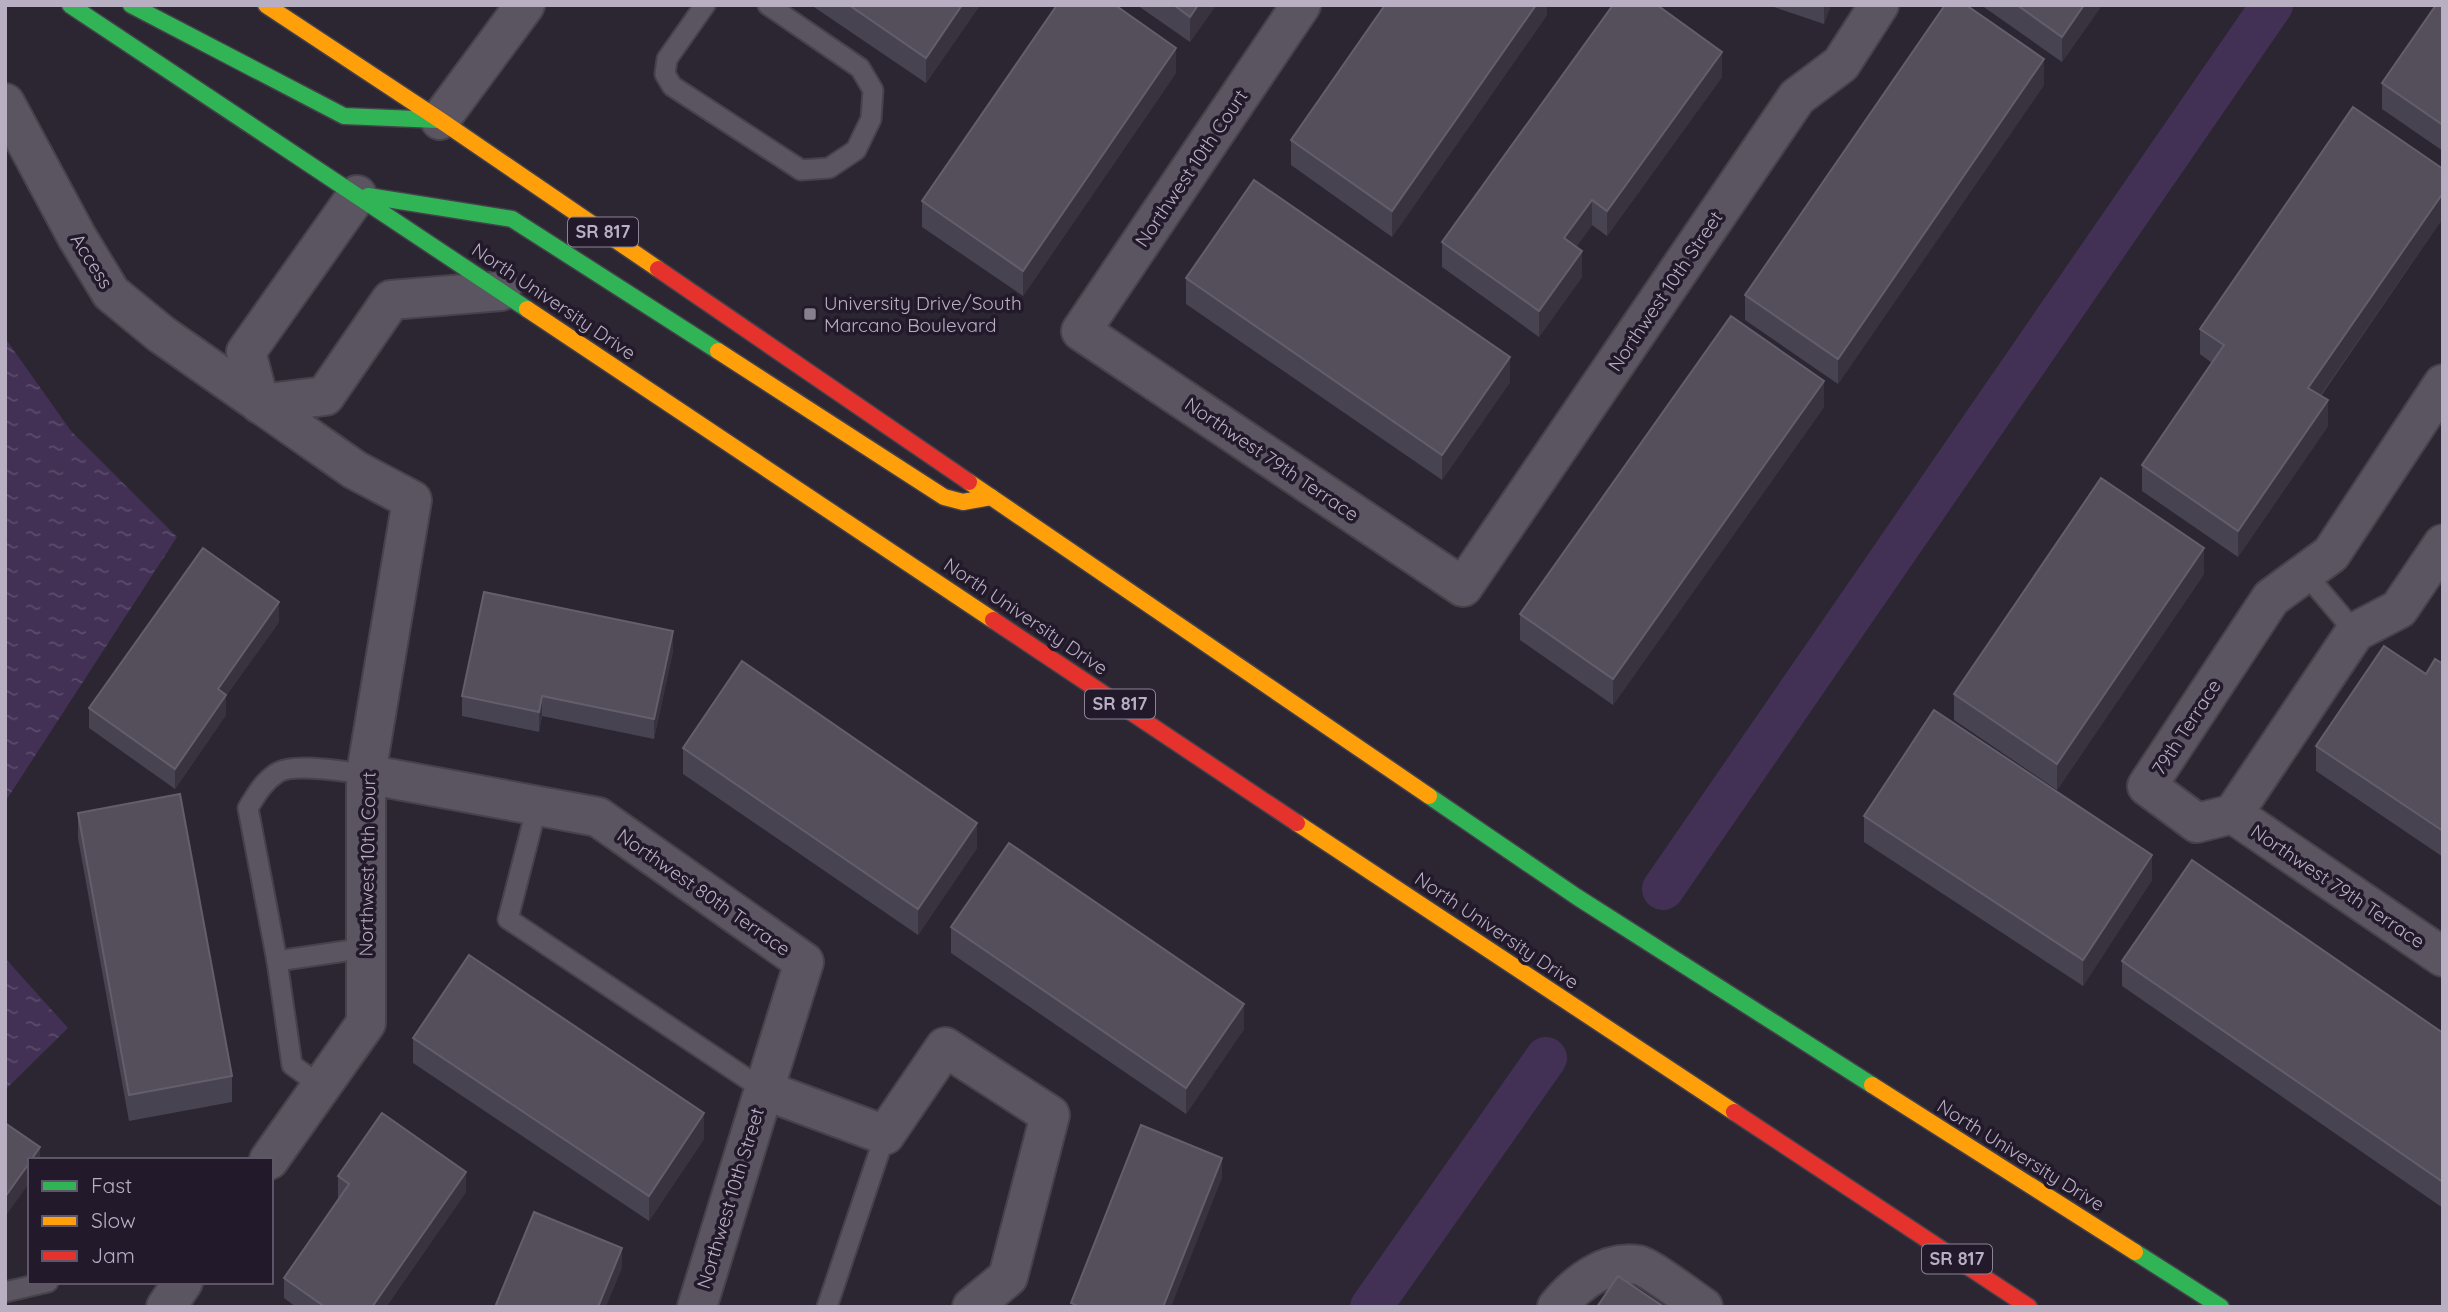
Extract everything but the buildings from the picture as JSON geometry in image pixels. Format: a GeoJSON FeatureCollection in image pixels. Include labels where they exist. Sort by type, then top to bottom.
{"type":"FeatureCollection","features":[{"type":"Feature","properties":{"kind":"main road","name":"North University Drive"},"geometry":{"type":"LineString","coordinates":[[70,5],[2029,1307]]}},
{"type":"Feature","properties":{"kind":"main road"},"geometry":{"type":"LineString","coordinates":[[131,5],[344,116],[440,120]]}},
{"type":"Feature","properties":{"kind":"main road","name":"North University Drive"},"geometry":{"type":"LineString","coordinates":[[266,5],[440,120],[1577,897],[2221,1307]]}},
{"type":"Feature","properties":{"kind":"main road"},"geometry":{"type":"LineString","coordinates":[[357,195],[512,219],[944,497],[963,502],[991,497]]}},
{"type":"Feature","properties":{"kind":"street"},"geometry":{"type":"LineString","coordinates":[[440,120],[525,5]]}},
{"type":"Feature","properties":{"kind":"street","name":"Northwest 10th Court"},"geometry":{"type":"LineString","coordinates":[[1081,331],[1301,5]]}},
{"type":"Feature","properties":{"kind":"street","name":"Northwest 10th Street"},"geometry":{"type":"LineString","coordinates":[[1463,587],[1797,97],[1841,64],[1880,5]]}},
{"type":"Feature","properties":{"kind":"street","name":"Access"},"geometry":{"type":"LineString","coordinates":[[5,103],[77,237],[111,293],[161,334],[355,470],[412,500]]}},
{"type":"Feature","properties":{"kind":"street"},"geometry":{"type":"LineString","coordinates":[[357,195],[246,352],[260,404],[325,396],[391,300],[501,291]]}},
{"type":"Feature","properties":{"kind":"street","name":"Northwest 79th Terrace"},"geometry":{"type":"LineString","coordinates":[[1081,331],[1463,587]]}},
{"type":"Feature","properties":{"kind":"street","name":"79th Terrace"},"geometry":{"type":"LineString","coordinates":[[2233,814],[2197,822],[2147,786],[2271,598],[2331,554],[2443,384]]}},
{"type":"Feature","properties":{"kind":"street","name":"Northwest 10th Court"},"geometry":{"type":"LineString","coordinates":[[270,1158],[366,1023],[366,774],[412,500]]}},
{"type":"Feature","properties":{"kind":"street"},"geometry":{"type":"LineString","coordinates":[[2233,814],[2356,632],[2399,609],[2443,544]]}},
{"type":"Feature","properties":{"kind":"street","name":"Northwest 80th Terrace"},"geometry":{"type":"LineString","coordinates":[[366,774],[598,817],[804,962],[764,1090]]}},
{"type":"Feature","properties":{"kind":"street","name":"Northwest 79th Terrace"},"geometry":{"type":"LineString","coordinates":[[2233,814],[2443,957]]}},
{"type":"Feature","properties":{"kind":"street"},"geometry":{"type":"LineString","coordinates":[[764,1090],[885,1135],[945,1047],[1050,1115],[1008,1277],[972,1307]]}},
{"type":"Feature","properties":{"kind":"street","name":"Northwest 10th Street"},"geometry":{"type":"LineString","coordinates":[[697,1307],[764,1090]]}},
{"type":"Feature","properties":{"kind":"street"},"geometry":{"type":"LineString","coordinates":[[1558,1307],[1571,1290],[1603,1268],[1639,1265],[1703,1307]]}},
{"type":"Feature","properties":{"kind":"street"},"geometry":{"type":"LineString","coordinates":[[166,1307],[182,1284]]}},
{"type":"Feature","properties":{"kind":"lane"},"geometry":{"type":"LineString","coordinates":[[705,5],[667,58],[664,74],[672,86],[802,170],[829,168],[856,150],[871,119],[873,90],[860,68],[768,5]]}},
{"type":"Feature","properties":{"kind":"lane"},"geometry":{"type":"LineString","coordinates":[[2305,573],[2356,632]]}},
{"type":"Feature","properties":{"kind":"lane"},"geometry":{"type":"LineString","coordinates":[[321,1086],[292,1065],[277,961],[248,808],[259,790],[279,771],[302,769],[366,774]]}},
{"type":"Feature","properties":{"kind":"lane"},"geometry":{"type":"LineString","coordinates":[[537,806],[508,919],[764,1090]]}},
{"type":"Feature","properties":{"kind":"lane"},"geometry":{"type":"LineString","coordinates":[[277,961],[366,948]]}},
{"type":"Feature","properties":{"kind":"lane"},"geometry":{"type":"LineString","coordinates":[[827,1307],[885,1135]]}},
{"type":"Feature","properties":{"kind":"lane"},"geometry":{"type":"LineString","coordinates":[[5,1292],[39,1284]]}},
{"type":"Feature","properties":{"kind":"water"},"geometry":{"type":"Polygon","coordinates":[[[5,338],[71,431],[177,537],[5,802],[5,338]]]}},
{"type":"Feature","properties":{"kind":"water"},"geometry":{"type":"Polygon","coordinates":[[[5,958],[68,1028],[5,1090],[5,958]]]}},
{"type":"Feature","properties":{"kind":"waterway"},"geometry":{"type":"LineString","coordinates":[[1663,889],[2272,5]]}},
{"type":"Feature","properties":{"kind":"waterway"},"geometry":{"type":"LineString","coordinates":[[1371,1307],[1546,1058]]}},
{"type":"Feature","properties":{"kind":"traffic: fast"},"geometry":{"type":"LineString","coordinates":[[70,5],[527,309]]}},
{"type":"Feature","properties":{"kind":"traffic: fast"},"geometry":{"type":"LineString","coordinates":[[131,5],[344,116],[438,120]]}},
{"type":"Feature","properties":{"kind":"traffic: fast"},"geometry":{"type":"LineString","coordinates":[[368,196],[512,219],[718,351]]}},
{"type":"Feature","properties":{"kind":"traffic: fast"},"geometry":{"type":"LineString","coordinates":[[1429,796],[1577,897],[1872,1085]]}},
{"type":"Feature","properties":{"kind":"traffic: fast"},"geometry":{"type":"LineString","coordinates":[[2135,1252],[2221,1307]]}},
{"type":"Feature","properties":{"kind":"traffic: slow"},"geometry":{"type":"LineString","coordinates":[[266,5],[658,269]]}},
{"type":"Feature","properties":{"kind":"traffic: slow"},"geometry":{"type":"LineString","coordinates":[[527,309],[993,620]]}},
{"type":"Feature","properties":{"kind":"traffic: slow"},"geometry":{"type":"LineString","coordinates":[[718,351],[944,497],[963,502],[991,497]]}},
{"type":"Feature","properties":{"kind":"traffic: slow"},"geometry":{"type":"LineString","coordinates":[[969,482],[1429,796]]}},
{"type":"Feature","properties":{"kind":"traffic: slow"},"geometry":{"type":"LineString","coordinates":[[1297,823],[1734,1112]]}},
{"type":"Feature","properties":{"kind":"traffic: slow"},"geometry":{"type":"LineString","coordinates":[[1872,1085],[2135,1252]]}},
{"type":"Feature","properties":{"kind":"traffic: jam"},"geometry":{"type":"LineString","coordinates":[[658,269],[969,482]]}},
{"type":"Feature","properties":{"kind":"traffic: jam"},"geometry":{"type":"LineString","coordinates":[[993,620],[1297,823]]}},
{"type":"Feature","properties":{"kind":"traffic: jam"},"geometry":{"type":"LineString","coordinates":[[1734,1112],[2029,1307]]}},
{"type":"Feature","properties":{"kind":"place","name":"University Drive/South Marcano Boulevard"},"geometry":{"type":"Point","coordinates":[810,314]}}]}
